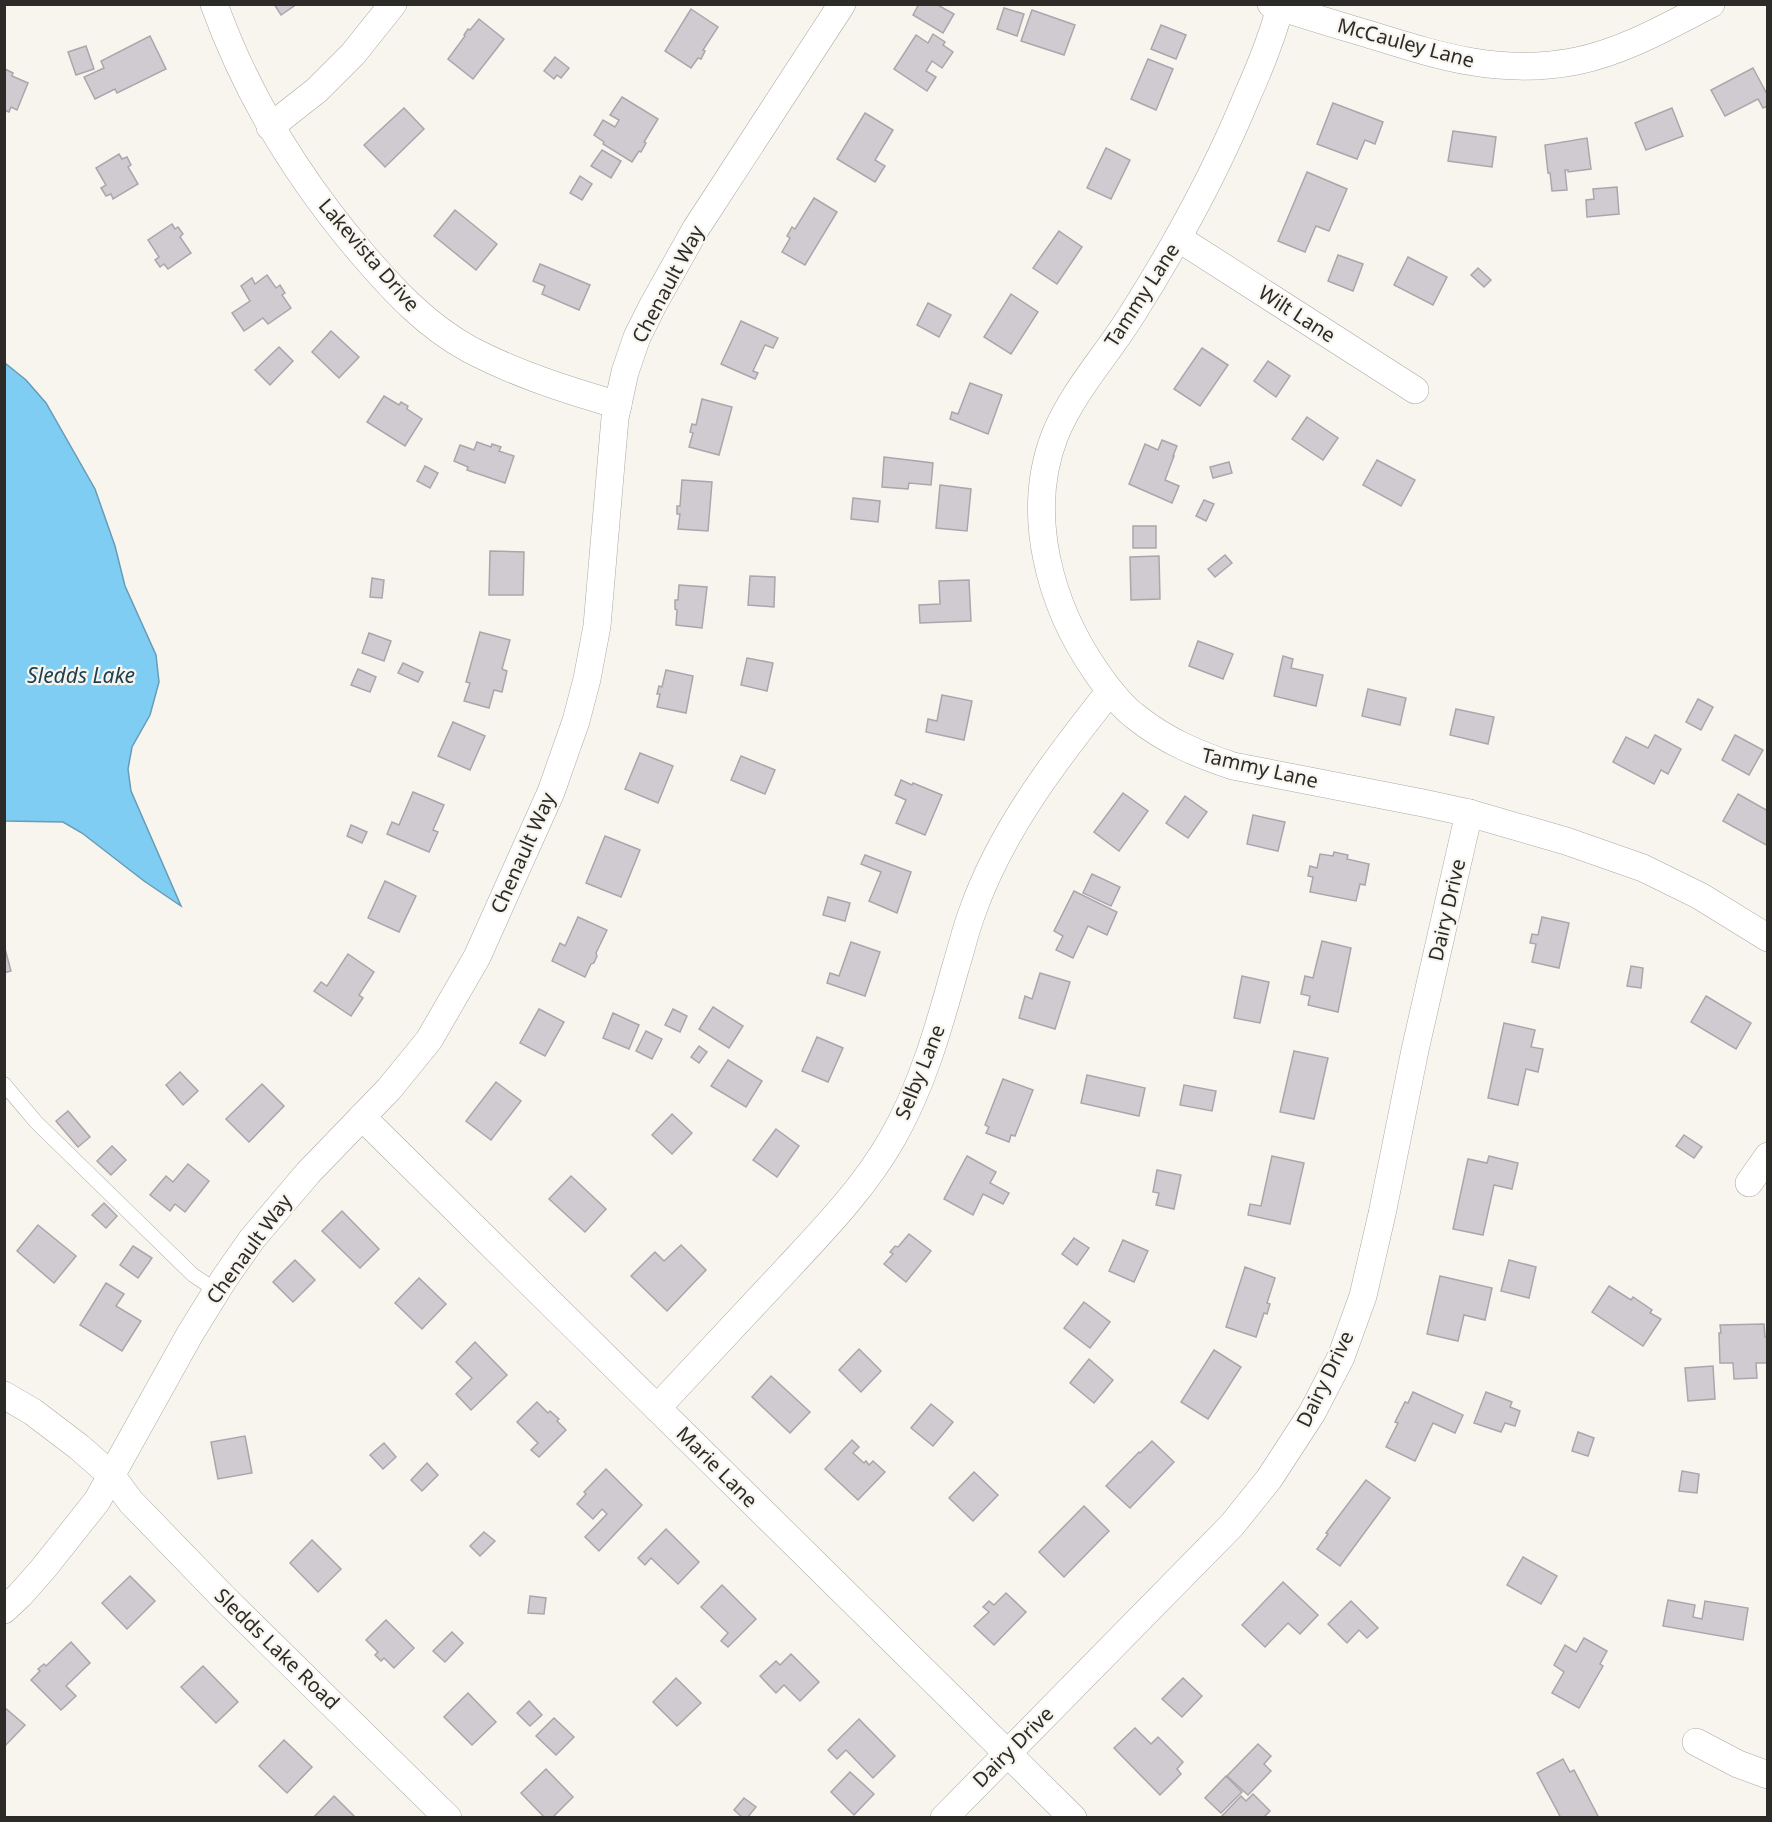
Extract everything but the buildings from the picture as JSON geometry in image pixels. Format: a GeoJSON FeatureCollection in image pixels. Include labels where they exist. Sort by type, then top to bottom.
{"type":"FeatureCollection","features":[{"type":"Feature","properties":{"kind":"street","name":"Lakevista Drive"},"geometry":{"type":"LineString","coordinates":[[214,4],[229,45],[270,126],[287,154],[346,236],[397,293],[430,323],[468,348],[558,387],[618,405]]}},
{"type":"Feature","properties":{"kind":"street"},"geometry":{"type":"LineString","coordinates":[[270,126],[317,90],[353,54],[393,4]]}},
{"type":"Feature","properties":{"kind":"street","name":"Chenault Way"},"geometry":{"type":"LineString","coordinates":[[4,1610],[43,1569],[97,1501],[190,1334],[252,1239],[308,1173],[389,1089],[429,1040],[477,957],[551,792],[576,721],[587,679],[597,626],[615,418],[625,372],[637,337],[652,304],[695,230],[842,4]]}},
{"type":"Feature","properties":{"kind":"street","name":"McCauley Lane"},"geometry":{"type":"LineString","coordinates":[[1278,6],[1443,57],[1482,64],[1522,67],[1579,61],[1625,47],[1711,4]]}},
{"type":"Feature","properties":{"kind":"street","name":"Tammy Lane"},"geometry":{"type":"LineString","coordinates":[[1278,6],[1268,48],[1233,132],[1201,196],[1179,238],[1130,318],[1073,399],[1055,436],[1044,477],[1041,511],[1044,542],[1053,583],[1064,615],[1083,652],[1110,691],[1134,716],[1164,738],[1197,754],[1233,766],[1469,813],[1566,841],[1643,868],[1700,896],[1767,938]]}},
{"type":"Feature","properties":{"kind":"street","name":"Wilt Lane"},"geometry":{"type":"LineString","coordinates":[[1179,238],[1414,390]]}},
{"type":"Feature","properties":{"kind":"street","name":"Selby Lane"},"geometry":{"type":"LineString","coordinates":[[657,1408],[843,1208],[873,1170],[893,1138],[914,1095],[939,1026],[972,913],[991,865],[1019,816],[1062,752],[1110,691]]}},
{"type":"Feature","properties":{"kind":"street","name":"Dairy Drive"},"geometry":{"type":"LineString","coordinates":[[944,1818],[1232,1525],[1269,1479],[1312,1413],[1341,1357],[1363,1296],[1383,1214],[1415,1050],[1469,813]]}},
{"type":"Feature","properties":{"kind":"street","name":"Marie Lane"},"geometry":{"type":"LineString","coordinates":[[362,1117],[1073,1818]]}},
{"type":"Feature","properties":{"kind":"street"},"geometry":{"type":"LineString","coordinates":[[1749,1183],[1767,1156]]}},
{"type":"Feature","properties":{"kind":"street","name":"Sledds Lake Road"},"geometry":{"type":"LineString","coordinates":[[4,1395],[33,1412],[111,1475],[131,1502],[225,1599],[448,1818]]}},
{"type":"Feature","properties":{"kind":"street"},"geometry":{"type":"LineString","coordinates":[[1696,1742],[1738,1764],[1767,1775]]}},
{"type":"Feature","properties":{"kind":"lane"},"geometry":{"type":"LineString","coordinates":[[4,1084],[36,1122],[193,1275],[217,1291]]}},
{"type":"Feature","properties":{"kind":"water","name":"Sledds Lake"},"geometry":{"type":"Polygon","coordinates":[[[5,363],[26,380],[46,403],[95,489],[115,546],[125,586],[156,655],[159,682],[150,715],[132,747],[128,769],[131,791],[181,906],[144,881],[82,833],[63,822],[5,821],[5,363]]]}}]}
